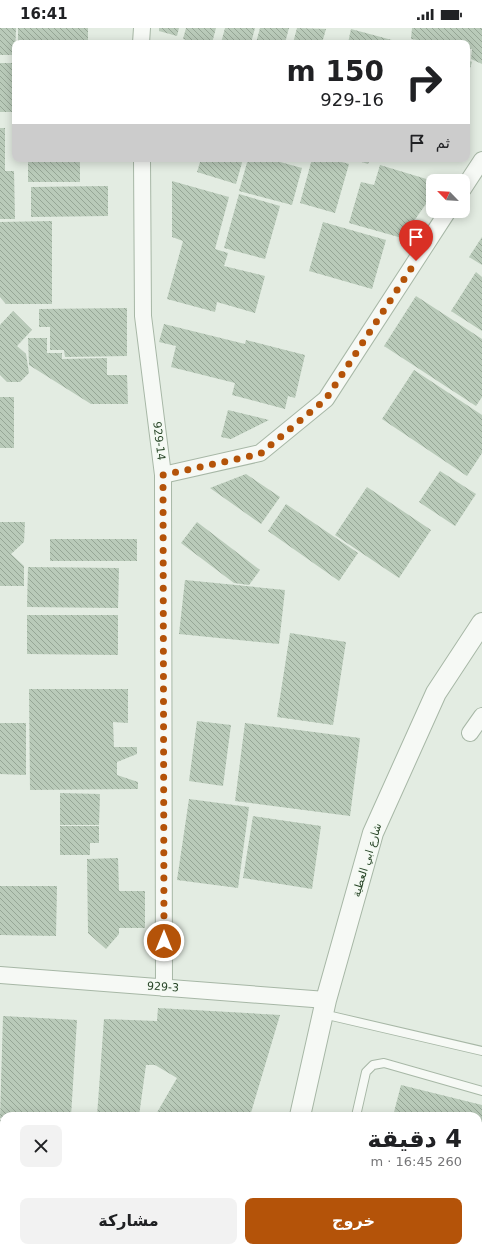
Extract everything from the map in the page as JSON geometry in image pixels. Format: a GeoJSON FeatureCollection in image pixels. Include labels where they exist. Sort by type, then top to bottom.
{"type":"FeatureCollection","features":[{"type":"Feature","properties":{"kind":"street"},"geometry":{"type":"LineString","coordinates":[[141,40],[142,28]]}},
{"type":"Feature","properties":{"kind":"street"},"geometry":{"type":"LineString","coordinates":[[470,178],[482,160]]}},
{"type":"Feature","properties":{"kind":"street","name":"929-14"},"geometry":{"type":"LineString","coordinates":[[142,162],[143,316],[163,475],[164,988]]}},
{"type":"Feature","properties":{"kind":"street"},"geometry":{"type":"LineString","coordinates":[[163,475],[260,454],[326,399],[443,218]]}},
{"type":"Feature","properties":{"kind":"street","name":"شارع ابي العطية"},"geometry":{"type":"LineString","coordinates":[[301,1112],[325,1007],[373,834],[436,693],[482,623]]}},
{"type":"Feature","properties":{"kind":"street"},"geometry":{"type":"LineString","coordinates":[[470,733],[482,716]]}},
{"type":"Feature","properties":{"kind":"street","name":"929-3"},"geometry":{"type":"LineString","coordinates":[[0,975],[164,988],[325,1007]]}},
{"type":"Feature","properties":{"kind":"lane"},"geometry":{"type":"LineString","coordinates":[[325,1007],[482,1051]]}},
{"type":"Feature","properties":{"kind":"lane"},"geometry":{"type":"LineString","coordinates":[[357,1112],[366,1072],[373,1065],[384,1063],[482,1091]]}},
{"type":"Feature","properties":{"kind":"building"},"geometry":{"type":"Polygon","coordinates":[[[0,28],[16,28],[16,40],[12,40],[12,55],[0,55],[0,28]]]}},
{"type":"Feature","properties":{"kind":"building"},"geometry":{"type":"Polygon","coordinates":[[[18,28],[88,28],[88,40],[18,40],[18,28]]]}},
{"type":"Feature","properties":{"kind":"building"},"geometry":{"type":"Polygon","coordinates":[[[159,28],[179,28],[177,36],[159,31],[159,28]]]}},
{"type":"Feature","properties":{"kind":"building"},"geometry":{"type":"Polygon","coordinates":[[[186,28],[216,28],[213,40],[183,39],[186,28]]]}},
{"type":"Feature","properties":{"kind":"building"},"geometry":{"type":"Polygon","coordinates":[[[225,28],[255,28],[252,40],[222,40],[225,28]]]}},
{"type":"Feature","properties":{"kind":"building"},"geometry":{"type":"Polygon","coordinates":[[[260,28],[289,28],[286,40],[257,40],[260,28]]]}},
{"type":"Feature","properties":{"kind":"building"},"geometry":{"type":"Polygon","coordinates":[[[297,28],[326,29],[323,40],[294,40],[297,28]]]}},
{"type":"Feature","properties":{"kind":"building"},"geometry":{"type":"Polygon","coordinates":[[[412,28],[482,28],[482,64],[471,59],[472,49],[470,49],[470,40],[411,39],[412,28]]]}},
{"type":"Feature","properties":{"kind":"building"},"geometry":{"type":"Polygon","coordinates":[[[351,29],[392,40],[349,40],[351,29]]]}},
{"type":"Feature","properties":{"kind":"building"},"geometry":{"type":"Polygon","coordinates":[[[0,63],[12,63],[12,112],[0,112],[0,63]]]}},
{"type":"Feature","properties":{"kind":"building"},"geometry":{"type":"Polygon","coordinates":[[[0,128],[5,128],[5,171],[14,171],[15,219],[0,219],[0,128]]]}},
{"type":"Feature","properties":{"kind":"building"},"geometry":{"type":"Polygon","coordinates":[[[28,162],[80,162],[80,182],[28,182],[28,162]]]}},
{"type":"Feature","properties":{"kind":"building"},"geometry":{"type":"Polygon","coordinates":[[[200,162],[242,162],[236,184],[197,172],[200,162]]]}},
{"type":"Feature","properties":{"kind":"building"},"geometry":{"type":"Polygon","coordinates":[[[247,162],[280,162],[302,168],[292,205],[239,191],[247,162]]]}},
{"type":"Feature","properties":{"kind":"building"},"geometry":{"type":"Polygon","coordinates":[[[311,162],[342,162],[349,164],[335,213],[300,203],[311,162]]]}},
{"type":"Feature","properties":{"kind":"building"},"geometry":{"type":"Polygon","coordinates":[[[380,165],[426,179],[426,204],[402,238],[349,223],[361,182],[374,185],[380,165]]]}},
{"type":"Feature","properties":{"kind":"building"},"geometry":{"type":"Polygon","coordinates":[[[172,181],[229,197],[215,249],[228,253],[224,266],[265,276],[255,313],[217,302],[215,312],[167,299],[183,241],[172,237],[172,181]]]}},
{"type":"Feature","properties":{"kind":"building"},"geometry":{"type":"Polygon","coordinates":[[[108,186],[108,216],[31,217],[31,187],[108,186]]]}},
{"type":"Feature","properties":{"kind":"building"},"geometry":{"type":"Polygon","coordinates":[[[239,194],[280,206],[265,259],[224,248],[239,194]]]}},
{"type":"Feature","properties":{"kind":"building"},"geometry":{"type":"Polygon","coordinates":[[[52,221],[52,304],[6,304],[0,297],[0,222],[52,221]]]}},
{"type":"Feature","properties":{"kind":"building"},"geometry":{"type":"Polygon","coordinates":[[[323,222],[386,240],[372,289],[309,271],[323,222]]]}},
{"type":"Feature","properties":{"kind":"building"},"geometry":{"type":"Polygon","coordinates":[[[482,237],[482,265],[469,257],[482,237]]]}},
{"type":"Feature","properties":{"kind":"building"},"geometry":{"type":"Polygon","coordinates":[[[476,272],[482,277],[482,331],[451,311],[476,272]]]}},
{"type":"Feature","properties":{"kind":"building"},"geometry":{"type":"Polygon","coordinates":[[[416,296],[482,339],[482,397],[476,406],[384,346],[416,296]]]}},
{"type":"Feature","properties":{"kind":"building"},"geometry":{"type":"Polygon","coordinates":[[[127,308],[127,356],[65,357],[64,350],[50,350],[50,327],[39,327],[39,309],[127,308]]]}},
{"type":"Feature","properties":{"kind":"building"},"geometry":{"type":"Polygon","coordinates":[[[13,311],[32,330],[17,346],[26,354],[29,373],[20,382],[7,382],[0,375],[0,325],[13,311]]]}},
{"type":"Feature","properties":{"kind":"building"},"geometry":{"type":"Polygon","coordinates":[[[164,324],[245,344],[246,340],[305,355],[295,398],[288,396],[285,409],[232,395],[235,383],[171,367],[176,346],[159,342],[164,324]]]}},
{"type":"Feature","properties":{"kind":"building"},"geometry":{"type":"Polygon","coordinates":[[[28,338],[47,338],[47,353],[62,353],[62,359],[107,358],[107,375],[127,375],[128,404],[91,404],[29,365],[28,338]]]}},
{"type":"Feature","properties":{"kind":"building"},"geometry":{"type":"Polygon","coordinates":[[[414,370],[482,415],[482,453],[467,476],[382,419],[414,370]]]}},
{"type":"Feature","properties":{"kind":"building"},"geometry":{"type":"Polygon","coordinates":[[[0,397],[14,397],[14,448],[0,448],[0,397]]]}},
{"type":"Feature","properties":{"kind":"building"},"geometry":{"type":"Polygon","coordinates":[[[228,410],[269,420],[231,439],[221,437],[228,410]]]}},
{"type":"Feature","properties":{"kind":"building"},"geometry":{"type":"Polygon","coordinates":[[[440,471],[476,494],[455,526],[419,502],[440,471]]]}},
{"type":"Feature","properties":{"kind":"building"},"geometry":{"type":"Polygon","coordinates":[[[246,474],[280,497],[261,524],[210,488],[246,474]]]}},
{"type":"Feature","properties":{"kind":"building"},"geometry":{"type":"Polygon","coordinates":[[[367,487],[431,530],[399,578],[335,535],[367,487]]]}},
{"type":"Feature","properties":{"kind":"building"},"geometry":{"type":"Polygon","coordinates":[[[286,504],[358,553],[339,581],[268,531],[286,504]]]}},
{"type":"Feature","properties":{"kind":"building"},"geometry":{"type":"Polygon","coordinates":[[[0,522],[25,522],[24,542],[11,554],[24,566],[24,586],[0,586],[0,522]]]}},
{"type":"Feature","properties":{"kind":"building"},"geometry":{"type":"Polygon","coordinates":[[[197,522],[260,570],[249,585],[234,583],[181,543],[197,522]]]}},
{"type":"Feature","properties":{"kind":"building"},"geometry":{"type":"Polygon","coordinates":[[[50,539],[137,539],[137,561],[50,561],[50,539]]]}},
{"type":"Feature","properties":{"kind":"building"},"geometry":{"type":"Polygon","coordinates":[[[28,567],[119,568],[118,608],[27,607],[28,567]]]}},
{"type":"Feature","properties":{"kind":"building"},"geometry":{"type":"Polygon","coordinates":[[[185,580],[285,590],[279,644],[179,634],[185,580]]]}},
{"type":"Feature","properties":{"kind":"building"},"geometry":{"type":"Polygon","coordinates":[[[27,615],[118,615],[118,655],[27,654],[27,615]]]}},
{"type":"Feature","properties":{"kind":"building"},"geometry":{"type":"Polygon","coordinates":[[[290,633],[346,642],[333,725],[277,717],[290,633]]]}},
{"type":"Feature","properties":{"kind":"building"},"geometry":{"type":"Polygon","coordinates":[[[29,689],[128,689],[128,723],[113,722],[114,747],[137,747],[137,754],[117,762],[117,775],[138,782],[138,789],[30,790],[29,689]]]}},
{"type":"Feature","properties":{"kind":"building"},"geometry":{"type":"Polygon","coordinates":[[[197,721],[231,725],[223,786],[189,781],[197,721]]]}},
{"type":"Feature","properties":{"kind":"building"},"geometry":{"type":"Polygon","coordinates":[[[0,723],[26,723],[26,775],[0,774],[0,723]]]}},
{"type":"Feature","properties":{"kind":"building"},"geometry":{"type":"Polygon","coordinates":[[[245,723],[360,738],[350,816],[235,801],[245,723]]]}},
{"type":"Feature","properties":{"kind":"building"},"geometry":{"type":"Polygon","coordinates":[[[60,793],[100,794],[99,825],[60,825],[60,793]]]}},
{"type":"Feature","properties":{"kind":"building"},"geometry":{"type":"Polygon","coordinates":[[[189,799],[249,807],[238,888],[177,880],[189,799]]]}},
{"type":"Feature","properties":{"kind":"building"},"geometry":{"type":"Polygon","coordinates":[[[253,816],[321,826],[312,889],[243,878],[253,816]]]}},
{"type":"Feature","properties":{"kind":"building"},"geometry":{"type":"Polygon","coordinates":[[[60,826],[99,826],[99,843],[90,843],[90,855],[60,855],[60,826]]]}},
{"type":"Feature","properties":{"kind":"building"},"geometry":{"type":"Polygon","coordinates":[[[118,858],[119,891],[145,891],[145,928],[119,928],[119,934],[106,949],[88,933],[87,859],[118,858]]]}},
{"type":"Feature","properties":{"kind":"building"},"geometry":{"type":"Polygon","coordinates":[[[0,886],[57,886],[56,936],[0,935],[0,886]]]}},
{"type":"Feature","properties":{"kind":"building"},"geometry":{"type":"Polygon","coordinates":[[[158,1008],[280,1015],[251,1112],[157,1112],[177,1078],[155,1065],[146,1065],[140,1112],[97,1112],[104,1019],[157,1021],[158,1008]]]}},
{"type":"Feature","properties":{"kind":"building"},"geometry":{"type":"Polygon","coordinates":[[[3,1016],[77,1020],[71,1112],[0,1112],[3,1016]]]}},
{"type":"Feature","properties":{"kind":"building"},"geometry":{"type":"Polygon","coordinates":[[[401,1085],[482,1105],[482,1112],[394,1112],[401,1085]]]}},
{"type":"Feature","properties":{"kind":"route"},"geometry":{"type":"LineString","coordinates":[[164,941],[163,475],[260,454],[326,399],[416,261]]}}]}
